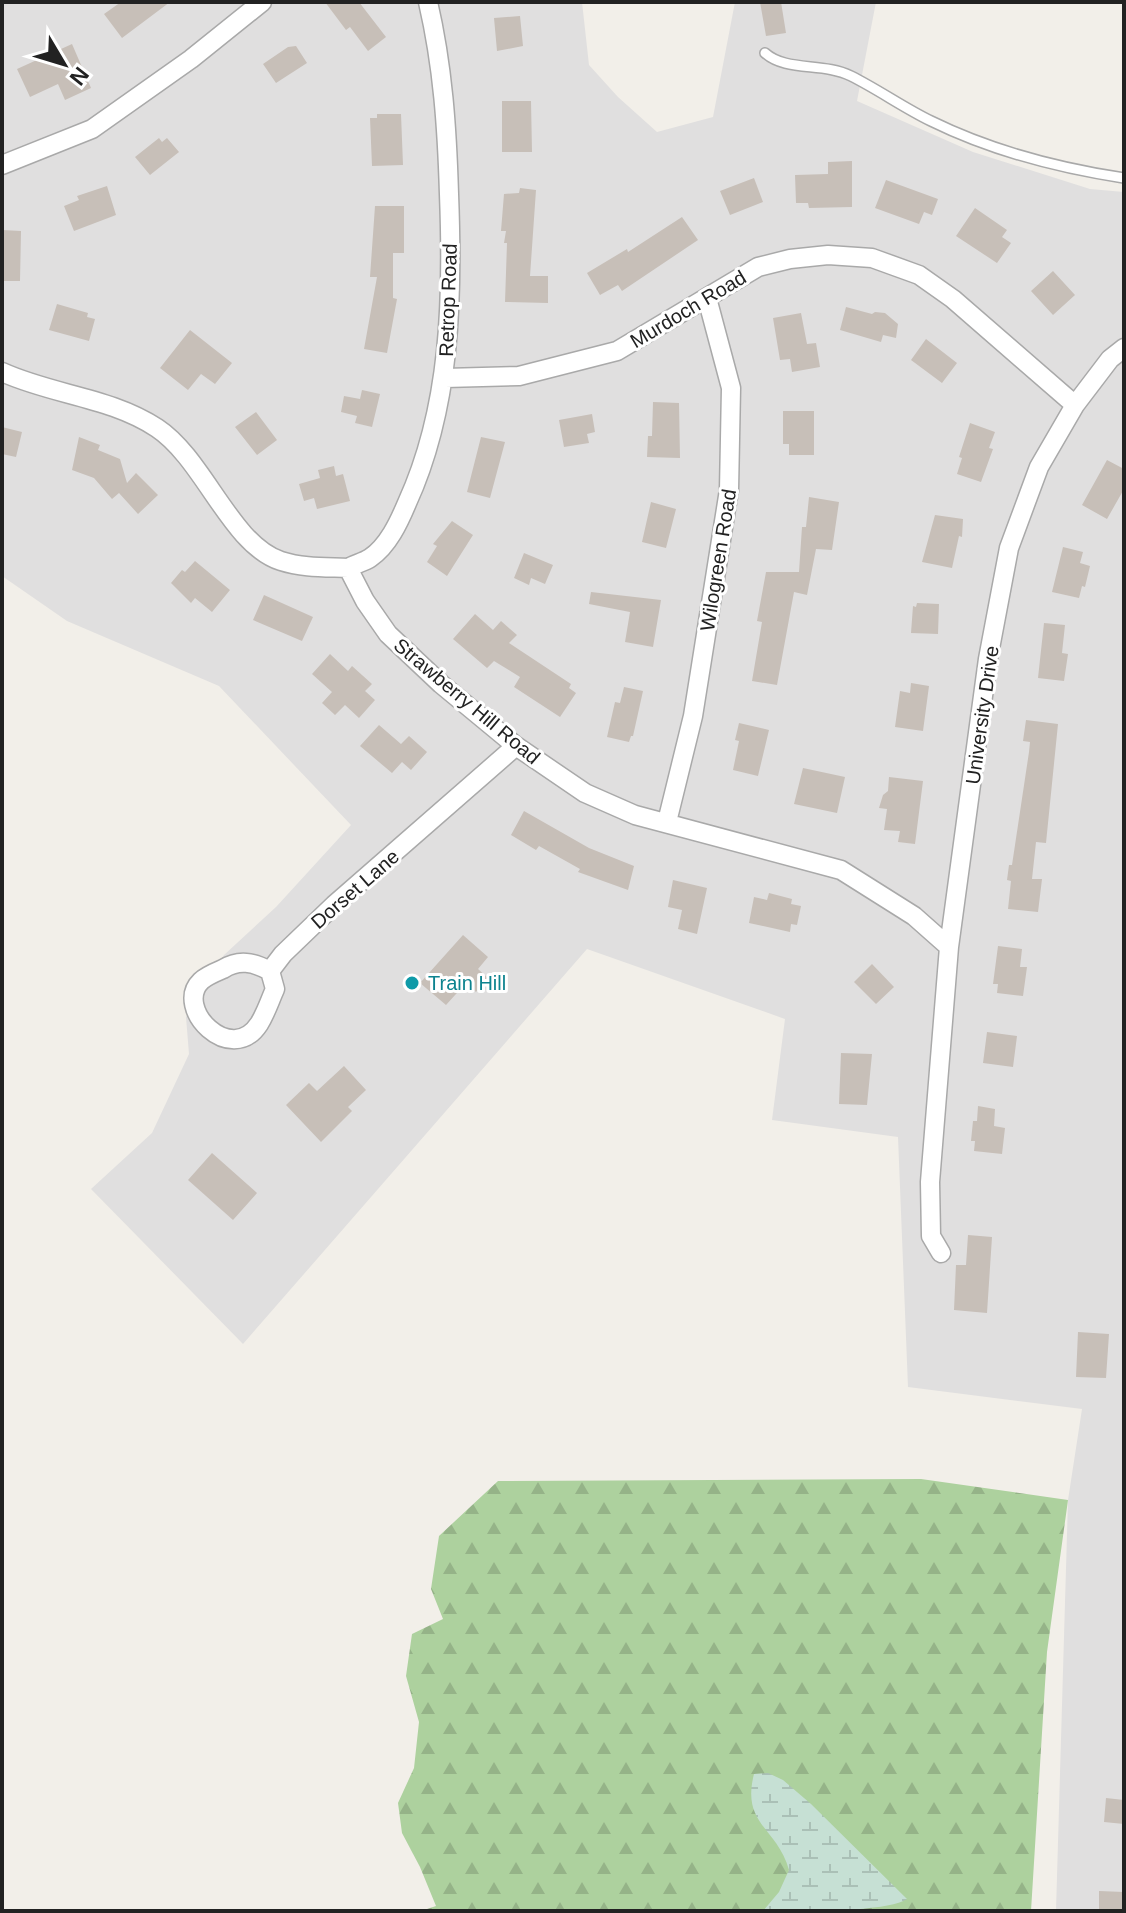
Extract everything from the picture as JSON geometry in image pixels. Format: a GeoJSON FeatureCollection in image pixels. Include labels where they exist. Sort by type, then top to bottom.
{"type":"FeatureCollection","features":[{"type":"Feature","properties":{"kind":"street"},"geometry":{"type":"LineString","coordinates":[[2,165],[92,129],[191,59],[262,2]]}},
{"type":"Feature","properties":{"kind":"street","name":"Retrop Road"},"geometry":{"type":"LineString","coordinates":[[348,568],[372,557],[397,528],[422,471],[445,378],[452,256],[448,146],[441,58],[428,2]]}},
{"type":"Feature","properties":{"kind":"street","name":"Murdoch Road"},"geometry":{"type":"LineString","coordinates":[[445,378],[519,376],[617,351],[758,267],[828,255],[872,258],[919,275],[953,299],[1075,405]]}},
{"type":"Feature","properties":{"kind":"street","name":"Wilogreen Road"},"geometry":{"type":"LineString","coordinates":[[667,822],[693,716],[729,490],[731,388],[707,298]]}},
{"type":"Feature","properties":{"kind":"street","name":"University Drive"},"geometry":{"type":"LineString","coordinates":[[941,1253],[931,1236],[930,1182],[949,947],[988,659],[1009,548],[1039,467],[1075,405],[1110,359],[1124,348]]}},
{"type":"Feature","properties":{"kind":"street"},"geometry":{"type":"LineString","coordinates":[[2,372],[129,411],[160,429],[183,450],[257,547],[279,560],[308,566],[348,568]]}},
{"type":"Feature","properties":{"kind":"street","name":"Strawberry Hill Road"},"geometry":{"type":"LineString","coordinates":[[348,568],[365,601],[388,634],[441,684],[516,746],[585,793],[635,815],[841,870],[914,916],[949,947]]}},
{"type":"Feature","properties":{"kind":"street","name":"Dorset Lane"},"geometry":{"type":"LineString","coordinates":[[270,971],[283,954],[334,905],[516,746]]}},
{"type":"Feature","properties":{"kind":"street"},"geometry":{"type":"LineString","coordinates":[[233,963],[255,963],[270,971],[275,989],[258,1026],[240,1038],[224,1038],[210,1031],[200,1019],[193,995],[200,981],[233,963]]}},
{"type":"Feature","properties":{"kind":"lane"},"geometry":{"type":"LineString","coordinates":[[765,53],[774,61],[788,65],[824,67],[851,76],[930,121],[973,140],[1083,172],[1124,178]]}},
{"type":"Feature","properties":{"kind":"shaded area"},"geometry":{"type":"Polygon","coordinates":[[[2,2],[582,2],[589,65],[618,97],[657,132],[713,117],[735,2],[876,2],[857,101],[973,152],[1090,189],[1124,192],[1124,1911],[1056,1911],[1068,1500],[1082,1409],[908,1387],[898,1137],[772,1120],[785,1019],[587,949],[243,1344],[91,1189],[152,1133],[189,1054],[186,1017],[224,955],[276,907],[351,825],[219,686],[67,621],[2,576],[2,2]]]}},
{"type":"Feature","properties":{"kind":"green space"},"geometry":{"type":"Polygon","coordinates":[[[921,1479],[1068,1500],[1047,1652],[1031,1911],[421,1911],[436,1906],[402,1833],[398,1803],[414,1768],[419,1722],[406,1676],[412,1634],[443,1619],[431,1589],[439,1536],[498,1481],[921,1479]]]}},
{"type":"Feature","properties":{"kind":"green space"},"geometry":{"type":"Polygon","coordinates":[[[768,1773],[783,1780],[811,1804],[907,1899],[896,1904],[860,1909],[763,1911],[779,1892],[789,1870],[784,1856],[762,1825],[752,1804],[754,1774],[768,1773]]]}},
{"type":"Feature","properties":{"kind":"building"},"geometry":{"type":"Polygon","coordinates":[[[121,2],[170,2],[122,38],[104,14],[121,2]]]}},
{"type":"Feature","properties":{"kind":"building"},"geometry":{"type":"Polygon","coordinates":[[[325,2],[359,2],[386,37],[368,51],[350,27],[346,30],[325,2]]]}},
{"type":"Feature","properties":{"kind":"building"},"geometry":{"type":"Polygon","coordinates":[[[760,2],[781,2],[786,33],[766,36],[760,2]]]}},
{"type":"Feature","properties":{"kind":"building"},"geometry":{"type":"Polygon","coordinates":[[[520,16],[523,46],[497,51],[494,18],[520,16]]]}},
{"type":"Feature","properties":{"kind":"building"},"geometry":{"type":"Polygon","coordinates":[[[72,44],[91,88],[65,100],[58,84],[30,97],[17,69],[72,44]]]}},
{"type":"Feature","properties":{"kind":"building"},"geometry":{"type":"Polygon","coordinates":[[[296,46],[307,63],[276,83],[263,64],[288,47],[296,46]]]}},
{"type":"Feature","properties":{"kind":"building"},"geometry":{"type":"Polygon","coordinates":[[[502,101],[531,101],[532,152],[502,152],[502,101]]]}},
{"type":"Feature","properties":{"kind":"building"},"geometry":{"type":"Polygon","coordinates":[[[377,114],[401,114],[403,165],[372,166],[370,118],[377,118],[377,114]]]}},
{"type":"Feature","properties":{"kind":"building"},"geometry":{"type":"Polygon","coordinates":[[[159,138],[162,142],[167,138],[179,152],[150,175],[135,157],[159,138]]]}},
{"type":"Feature","properties":{"kind":"building"},"geometry":{"type":"Polygon","coordinates":[[[852,161],[852,207],[809,208],[808,203],[796,203],[795,175],[828,174],[828,162],[852,161]]]}},
{"type":"Feature","properties":{"kind":"building"},"geometry":{"type":"Polygon","coordinates":[[[754,178],[763,202],[730,215],[720,191],[754,178]]]}},
{"type":"Feature","properties":{"kind":"building"},"geometry":{"type":"Polygon","coordinates":[[[886,180],[938,199],[932,215],[924,212],[919,224],[875,208],[886,180]]]}},
{"type":"Feature","properties":{"kind":"building"},"geometry":{"type":"Polygon","coordinates":[[[107,186],[116,215],[74,231],[64,206],[79,200],[77,196],[107,186]]]}},
{"type":"Feature","properties":{"kind":"building"},"geometry":{"type":"Polygon","coordinates":[[[520,188],[536,190],[530,276],[548,276],[548,303],[505,302],[507,243],[504,243],[506,231],[501,231],[504,194],[519,193],[520,188]]]}},
{"type":"Feature","properties":{"kind":"building"},"geometry":{"type":"Polygon","coordinates":[[[375,206],[404,206],[404,253],[393,253],[393,298],[397,299],[387,353],[364,349],[377,277],[370,277],[375,206]]]}},
{"type":"Feature","properties":{"kind":"building"},"geometry":{"type":"Polygon","coordinates":[[[975,208],[1007,230],[1002,237],[1011,243],[997,263],[956,236],[975,208]]]}},
{"type":"Feature","properties":{"kind":"building"},"geometry":{"type":"Polygon","coordinates":[[[682,217],[698,240],[622,291],[618,285],[600,295],[587,273],[627,249],[628,252],[682,217]]]}},
{"type":"Feature","properties":{"kind":"building"},"geometry":{"type":"Polygon","coordinates":[[[2,230],[21,231],[20,281],[2,281],[2,230]]]}},
{"type":"Feature","properties":{"kind":"building"},"geometry":{"type":"Polygon","coordinates":[[[1053,271],[1075,295],[1053,315],[1031,291],[1053,271]]]}},
{"type":"Feature","properties":{"kind":"building"},"geometry":{"type":"Polygon","coordinates":[[[57,304],[88,313],[87,317],[95,319],[89,341],[49,330],[57,304]]]}},
{"type":"Feature","properties":{"kind":"building"},"geometry":{"type":"Polygon","coordinates":[[[846,307],[872,314],[885,313],[898,324],[896,338],[883,335],[881,342],[840,330],[846,307]]]}},
{"type":"Feature","properties":{"kind":"building"},"geometry":{"type":"Polygon","coordinates":[[[801,313],[807,344],[816,343],[820,367],[792,372],[790,359],[780,360],[773,318],[801,313]]]}},
{"type":"Feature","properties":{"kind":"building"},"geometry":{"type":"Polygon","coordinates":[[[190,330],[232,363],[215,384],[201,374],[188,390],[160,368],[190,330]]]}},
{"type":"Feature","properties":{"kind":"building"},"geometry":{"type":"Polygon","coordinates":[[[926,339],[957,363],[942,383],[911,360],[926,339]]]}},
{"type":"Feature","properties":{"kind":"building"},"geometry":{"type":"Polygon","coordinates":[[[362,390],[380,394],[372,427],[355,423],[357,416],[341,412],[344,396],[360,399],[362,390]]]}},
{"type":"Feature","properties":{"kind":"building"},"geometry":{"type":"Polygon","coordinates":[[[653,402],[679,403],[680,458],[647,457],[648,436],[652,436],[653,402]]]}},
{"type":"Feature","properties":{"kind":"building"},"geometry":{"type":"Polygon","coordinates":[[[783,411],[814,411],[814,455],[789,455],[789,444],[783,444],[783,411]]]}},
{"type":"Feature","properties":{"kind":"building"},"geometry":{"type":"Polygon","coordinates":[[[256,412],[277,440],[257,455],[235,427],[256,412]]]}},
{"type":"Feature","properties":{"kind":"building"},"geometry":{"type":"Polygon","coordinates":[[[592,414],[595,432],[587,434],[589,443],[564,447],[559,420],[592,414]]]}},
{"type":"Feature","properties":{"kind":"building"},"geometry":{"type":"Polygon","coordinates":[[[970,423],[995,432],[989,448],[993,449],[981,482],[957,474],[970,423]]]}},
{"type":"Feature","properties":{"kind":"building"},"geometry":{"type":"Polygon","coordinates":[[[2,427],[22,432],[16,457],[2,454],[2,427]]]}},
{"type":"Feature","properties":{"kind":"building"},"geometry":{"type":"Polygon","coordinates":[[[79,437],[100,445],[98,450],[120,459],[127,483],[136,473],[158,495],[138,514],[119,493],[112,499],[94,478],[72,470],[79,437]]]}},
{"type":"Feature","properties":{"kind":"building"},"geometry":{"type":"Polygon","coordinates":[[[481,437],[505,442],[490,498],[467,492],[481,437]]]}},
{"type":"Feature","properties":{"kind":"building"},"geometry":{"type":"Polygon","coordinates":[[[1107,460],[1124,469],[1124,489],[1107,519],[1082,505],[1107,460]]]}},
{"type":"Feature","properties":{"kind":"building"},"geometry":{"type":"Polygon","coordinates":[[[334,466],[336,476],[343,474],[350,501],[317,509],[314,498],[304,501],[299,484],[320,478],[318,470],[334,466]]]}},
{"type":"Feature","properties":{"kind":"building"},"geometry":{"type":"Polygon","coordinates":[[[809,497],[839,502],[832,550],[816,549],[807,595],[794,592],[777,685],[752,681],[762,622],[757,621],[766,572],[799,572],[802,527],[806,527],[809,497]]]}},
{"type":"Feature","properties":{"kind":"building"},"geometry":{"type":"Polygon","coordinates":[[[651,502],[676,509],[666,548],[642,542],[651,502]]]}},
{"type":"Feature","properties":{"kind":"building"},"geometry":{"type":"Polygon","coordinates":[[[935,515],[963,519],[962,537],[959,536],[952,568],[922,562],[935,515]]]}},
{"type":"Feature","properties":{"kind":"building"},"geometry":{"type":"Polygon","coordinates":[[[452,521],[473,535],[447,576],[427,562],[437,546],[433,544],[452,521]]]}},
{"type":"Feature","properties":{"kind":"building"},"geometry":{"type":"Polygon","coordinates":[[[1063,547],[1083,552],[1080,563],[1090,566],[1079,598],[1052,592],[1063,547]]]}},
{"type":"Feature","properties":{"kind":"building"},"geometry":{"type":"Polygon","coordinates":[[[524,553],[553,565],[545,584],[531,578],[529,585],[514,578],[524,553]]]}},
{"type":"Feature","properties":{"kind":"building"},"geometry":{"type":"Polygon","coordinates":[[[195,561],[230,590],[212,612],[195,598],[191,603],[171,583],[195,561]]]}},
{"type":"Feature","properties":{"kind":"building"},"geometry":{"type":"Polygon","coordinates":[[[591,592],[661,600],[653,647],[625,642],[630,612],[589,604],[591,592]]]}},
{"type":"Feature","properties":{"kind":"building"},"geometry":{"type":"Polygon","coordinates":[[[264,595],[313,617],[302,641],[253,620],[264,595]]]}},
{"type":"Feature","properties":{"kind":"building"},"geometry":{"type":"Polygon","coordinates":[[[917,603],[939,604],[938,634],[911,633],[913,606],[916,607],[917,603]]]}},
{"type":"Feature","properties":{"kind":"building"},"geometry":{"type":"Polygon","coordinates":[[[475,614],[493,630],[501,621],[517,635],[509,643],[571,684],[569,688],[576,693],[560,717],[514,687],[520,677],[494,661],[487,668],[453,639],[475,614]]]}},
{"type":"Feature","properties":{"kind":"building"},"geometry":{"type":"Polygon","coordinates":[[[1044,623],[1065,625],[1062,653],[1068,654],[1064,681],[1038,678],[1044,623]]]}},
{"type":"Feature","properties":{"kind":"building"},"geometry":{"type":"Polygon","coordinates":[[[330,654],[348,671],[352,666],[372,684],[365,691],[375,700],[359,718],[345,705],[335,715],[322,703],[332,692],[312,674],[330,654]]]}},
{"type":"Feature","properties":{"kind":"building"},"geometry":{"type":"Polygon","coordinates":[[[911,683],[929,686],[923,731],[895,727],[900,691],[910,693],[911,683]]]}},
{"type":"Feature","properties":{"kind":"building"},"geometry":{"type":"Polygon","coordinates":[[[624,687],[643,691],[629,742],[607,737],[615,702],[620,703],[624,687]]]}},
{"type":"Feature","properties":{"kind":"building"},"geometry":{"type":"Polygon","coordinates":[[[1026,720],[1058,724],[1046,843],[1036,842],[1032,879],[1042,879],[1038,912],[1008,909],[1011,881],[1007,880],[1009,865],[1012,865],[1030,742],[1023,741],[1026,720]]]}},
{"type":"Feature","properties":{"kind":"building"},"geometry":{"type":"Polygon","coordinates":[[[739,723],[769,730],[758,776],[733,770],[739,723]]]}},
{"type":"Feature","properties":{"kind":"building"},"geometry":{"type":"Polygon","coordinates":[[[379,725],[401,744],[409,736],[427,752],[411,770],[402,762],[392,773],[360,746],[379,725]]]}},
{"type":"Feature","properties":{"kind":"building"},"geometry":{"type":"Polygon","coordinates":[[[803,768],[845,777],[837,813],[794,804],[803,768]]]}},
{"type":"Feature","properties":{"kind":"building"},"geometry":{"type":"Polygon","coordinates":[[[889,777],[923,781],[915,844],[898,842],[900,831],[884,830],[887,809],[879,808],[883,795],[888,791],[889,777]]]}},
{"type":"Feature","properties":{"kind":"building"},"geometry":{"type":"Polygon","coordinates":[[[524,811],[589,848],[634,866],[628,890],[578,872],[580,869],[539,846],[536,850],[511,835],[524,811]]]}},
{"type":"Feature","properties":{"kind":"building"},"geometry":{"type":"Polygon","coordinates":[[[673,880],[707,888],[697,934],[678,929],[682,910],[668,907],[673,880]]]}},
{"type":"Feature","properties":{"kind":"building"},"geometry":{"type":"Polygon","coordinates":[[[769,893],[792,899],[791,904],[801,906],[797,925],[791,924],[790,932],[749,923],[754,897],[767,900],[769,893]]]}},
{"type":"Feature","properties":{"kind":"building"},"geometry":{"type":"Polygon","coordinates":[[[463,935],[488,957],[478,969],[488,978],[476,992],[466,983],[446,1005],[420,983],[463,935]]]}},
{"type":"Feature","properties":{"kind":"building"},"geometry":{"type":"Polygon","coordinates":[[[998,946],[1022,949],[1020,967],[1027,967],[1023,996],[997,993],[998,984],[993,984],[998,946]]]}},
{"type":"Feature","properties":{"kind":"building"},"geometry":{"type":"Polygon","coordinates":[[[872,964],[894,987],[876,1004],[854,982],[872,964]]]}},
{"type":"Feature","properties":{"kind":"building"},"geometry":{"type":"Polygon","coordinates":[[[987,1032],[1017,1036],[1013,1067],[983,1063],[987,1032]]]}},
{"type":"Feature","properties":{"kind":"building"},"geometry":{"type":"Polygon","coordinates":[[[841,1053],[872,1054],[867,1105],[839,1104],[841,1053]]]}},
{"type":"Feature","properties":{"kind":"building"},"geometry":{"type":"Polygon","coordinates":[[[344,1066],[366,1090],[348,1107],[352,1111],[321,1142],[286,1105],[309,1083],[317,1091],[344,1066]]]}},
{"type":"Feature","properties":{"kind":"building"},"geometry":{"type":"Polygon","coordinates":[[[978,1106],[995,1109],[994,1126],[1005,1128],[1002,1154],[974,1151],[975,1141],[971,1141],[978,1106]]]}},
{"type":"Feature","properties":{"kind":"building"},"geometry":{"type":"Polygon","coordinates":[[[212,1153],[257,1193],[233,1220],[188,1180],[212,1153]]]}},
{"type":"Feature","properties":{"kind":"building"},"geometry":{"type":"Polygon","coordinates":[[[968,1235],[992,1237],[987,1313],[954,1310],[956,1265],[966,1265],[968,1235]]]}},
{"type":"Feature","properties":{"kind":"building"},"geometry":{"type":"Polygon","coordinates":[[[1078,1332],[1109,1334],[1106,1378],[1076,1377],[1078,1332]]]}},
{"type":"Feature","properties":{"kind":"building"},"geometry":{"type":"Polygon","coordinates":[[[1106,1798],[1124,1800],[1124,1824],[1104,1822],[1106,1798]]]}},
{"type":"Feature","properties":{"kind":"building"},"geometry":{"type":"Polygon","coordinates":[[[1099,1891],[1124,1892],[1124,1911],[1099,1910],[1099,1891]]]}},
{"type":"Feature","properties":{"kind":"place","name":"Train Hill"},"geometry":{"type":"Point","coordinates":[412,983]}}]}
